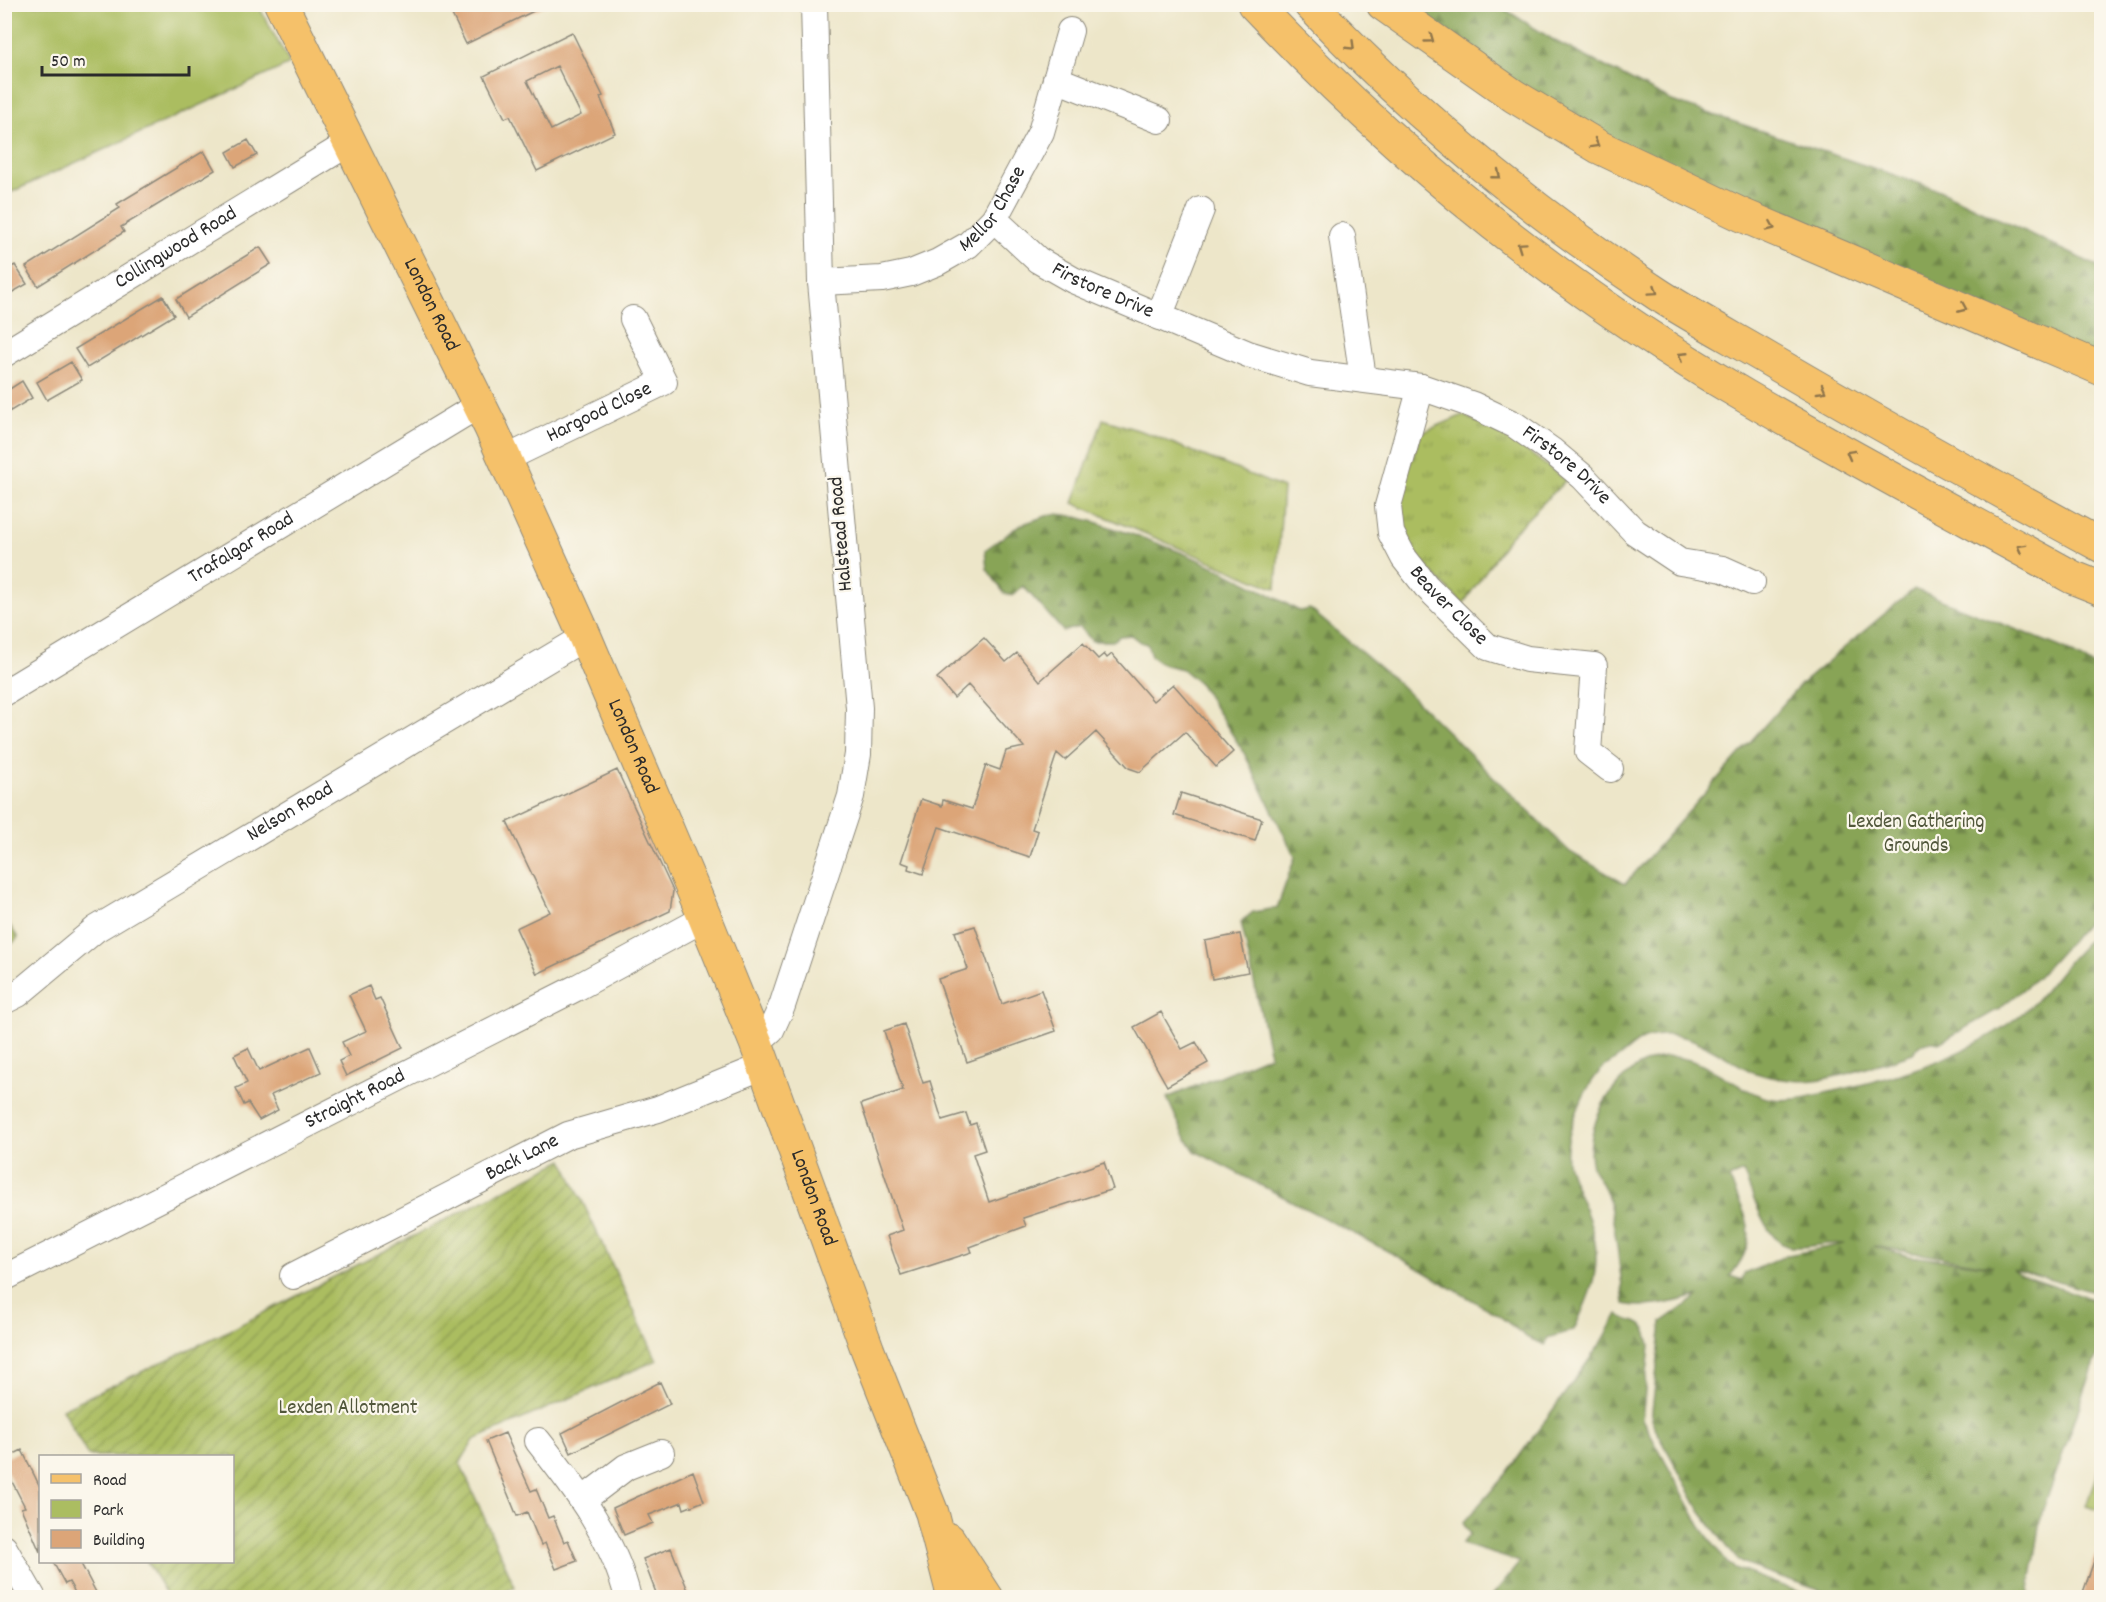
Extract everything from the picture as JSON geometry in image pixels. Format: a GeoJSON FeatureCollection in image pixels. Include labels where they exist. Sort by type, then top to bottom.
{"type":"FeatureCollection","features":[{"type":"Feature","properties":{"kind":"main road","name":"London Road"},"geometry":{"type":"LineString","coordinates":[[281,4],[505,459],[585,637],[705,918],[760,1054],[868,1351],[932,1513],[954,1598]]}},
{"type":"Feature","properties":{"kind":"main road"},"geometry":{"type":"LineString","coordinates":[[1254,4],[1366,117],[1424,168],[1507,236],[1573,283],[1744,396],[2087,583],[2102,599]]}},
{"type":"Feature","properties":{"kind":"main road"},"geometry":{"type":"LineString","coordinates":[[1310,4],[1398,93],[1455,142],[1540,211],[1660,295],[1936,457],[2102,546]]}},
{"type":"Feature","properties":{"kind":"main road"},"geometry":{"type":"LineString","coordinates":[[1383,4],[1514,96],[1599,147],[1742,215],[2102,369]]}},
{"type":"Feature","properties":{"kind":"main road","name":"London Road"},"geometry":{"type":"LineString","coordinates":[[932,1513],[987,1598]]}},
{"type":"Feature","properties":{"kind":"street","name":"Halstead Road"},"geometry":{"type":"LineString","coordinates":[[760,1054],[782,1006],[851,796],[858,754],[859,708],[821,282],[814,4]]}},
{"type":"Feature","properties":{"kind":"street","name":"Mellor Chase"},"geometry":{"type":"LineString","coordinates":[[821,282],[882,279],[911,273],[938,262],[968,245],[994,219],[1041,132],[1070,31]]}},
{"type":"Feature","properties":{"kind":"street"},"geometry":{"type":"LineString","coordinates":[[1056,80],[1159,120]]}},
{"type":"Feature","properties":{"kind":"street","name":"Collingwood Road"},"geometry":{"type":"LineString","coordinates":[[4,354],[349,142]]}},
{"type":"Feature","properties":{"kind":"street"},"geometry":{"type":"LineString","coordinates":[[1159,317],[1201,210]]}},
{"type":"Feature","properties":{"kind":"street","name":"Firstore Drive"},"geometry":{"type":"LineString","coordinates":[[994,219],[1038,260],[1073,280],[1159,317],[1280,364],[1310,373],[1421,387],[1473,405],[1515,426],[1552,451],[1583,477],[1635,532],[1680,562],[1723,569],[1752,582]]}},
{"type":"Feature","properties":{"kind":"street"},"geometry":{"type":"LineString","coordinates":[[1342,236],[1363,378]]}},
{"type":"Feature","properties":{"kind":"street","name":"Hargood Close"},"geometry":{"type":"LineString","coordinates":[[505,459],[664,382],[633,320]]}},
{"type":"Feature","properties":{"kind":"street","name":"Beaver Close"},"geometry":{"type":"LineString","coordinates":[[1421,387],[1388,506],[1391,533],[1404,558],[1426,586],[1488,647],[1527,659],[1594,666],[1588,752],[1610,769]]}},
{"type":"Feature","properties":{"kind":"street","name":"Trafalgar Road"},"geometry":{"type":"LineString","coordinates":[[4,693],[479,405]]}},
{"type":"Feature","properties":{"kind":"street","name":"Nelson Road"},"geometry":{"type":"LineString","coordinates":[[4,1001],[18,994],[96,929],[585,637]]}},
{"type":"Feature","properties":{"kind":"street","name":"Straight Road"},"geometry":{"type":"LineString","coordinates":[[4,1278],[568,992],[705,918]]}},
{"type":"Feature","properties":{"kind":"street","name":"Back Lane"},"geometry":{"type":"LineString","coordinates":[[293,1276],[568,1135],[658,1109],[760,1054]]}},
{"type":"Feature","properties":{"kind":"street"},"geometry":{"type":"LineString","coordinates":[[538,1441],[584,1499],[618,1567],[628,1598]]}},
{"type":"Feature","properties":{"kind":"street"},"geometry":{"type":"LineString","coordinates":[[584,1499],[627,1467],[661,1453]]}},
{"type":"Feature","properties":{"kind":"street"},"geometry":{"type":"LineString","coordinates":[[4,1548],[33,1598]]}},
{"type":"Feature","properties":{"kind":"green space"},"geometry":{"type":"Polygon","coordinates":[[[4,5],[258,5],[290,64],[5,195],[4,5]]]}},
{"type":"Feature","properties":{"kind":"green space"},"geometry":{"type":"Polygon","coordinates":[[[1390,5],[1498,5],[1555,41],[1672,101],[1939,190],[2101,268],[2101,365],[1579,129],[1390,5]]]}},
{"type":"Feature","properties":{"kind":"green space"},"geometry":{"type":"Polygon","coordinates":[[[1463,415],[1509,438],[1566,480],[1509,537],[1463,604],[1431,572],[1412,547],[1401,520],[1400,505],[1405,478],[1421,433],[1463,415]]]}},
{"type":"Feature","properties":{"kind":"green space"},"geometry":{"type":"Polygon","coordinates":[[[1103,419],[1147,433],[1283,488],[1276,589],[1073,503],[1103,419]]]}},
{"type":"Feature","properties":{"kind":"green space","name":"Lexden Gathering Grounds"},"geometry":{"type":"Polygon","coordinates":[[[1052,514],[1086,519],[1166,546],[1233,576],[1299,611],[1310,609],[1397,682],[1570,852],[1625,884],[1801,684],[1914,589],[2060,647],[2101,670],[2101,907],[2037,978],[1997,1010],[1939,1043],[1924,1043],[1918,1046],[1913,1053],[1868,1068],[1835,1077],[1804,1081],[1784,1079],[1754,1072],[1687,1038],[1660,1035],[1639,1041],[1603,1068],[1587,1090],[1575,1116],[1567,1156],[1568,1167],[1589,1220],[1595,1242],[1595,1274],[1590,1293],[1574,1330],[1547,1338],[1546,1345],[1528,1338],[1498,1315],[1397,1256],[1195,1151],[1184,1135],[1167,1098],[1270,1055],[1241,922],[1253,912],[1277,908],[1295,857],[1243,751],[1200,684],[1182,669],[1162,664],[1151,656],[1147,644],[1131,635],[1120,636],[1113,641],[1092,641],[1080,627],[1063,631],[1023,586],[1012,596],[1004,593],[987,569],[985,550],[1020,525],[1052,514]]]}},
{"type":"Feature","properties":{"kind":"green space"},"geometry":{"type":"Polygon","coordinates":[[[4,917],[18,938],[5,950],[4,950],[4,917]]]}},
{"type":"Feature","properties":{"kind":"green space"},"geometry":{"type":"Polygon","coordinates":[[[2101,927],[2101,1294],[2012,1269],[2020,1275],[2101,1302],[2101,1345],[2042,1513],[2029,1597],[1839,1597],[1750,1566],[1736,1558],[1700,1511],[1651,1420],[1662,1322],[1699,1296],[1643,1306],[1624,1304],[1609,1201],[1591,1162],[1590,1149],[1594,1130],[1604,1103],[1628,1074],[1648,1061],[1659,1058],[1688,1059],[1754,1093],[1775,1099],[1791,1099],[1856,1086],[1933,1063],[1981,1041],[2025,1011],[2101,927]],[[1743,1172],[1729,1178],[1746,1217],[1748,1239],[1746,1250],[1730,1276],[1742,1280],[1744,1274],[1788,1255],[1844,1244],[1799,1247],[1784,1245],[1768,1229],[1743,1172]],[[1873,1246],[1909,1256],[1993,1266],[1873,1246]]]}},
{"type":"Feature","properties":{"kind":"green space","name":"Lexden Allotment"},"geometry":{"type":"Polygon","coordinates":[[[563,1160],[657,1360],[474,1440],[460,1463],[515,1587],[494,1598],[168,1597],[148,1563],[234,1563],[234,1455],[87,1455],[62,1409],[222,1334],[563,1160]]]}},
{"type":"Feature","properties":{"kind":"green space"},"geometry":{"type":"Polygon","coordinates":[[[1618,1314],[1639,1323],[1648,1336],[1650,1346],[1642,1419],[1701,1527],[1727,1563],[1812,1597],[1491,1597],[1520,1562],[1462,1544],[1470,1534],[1463,1523],[1507,1473],[1602,1342],[1618,1314]]]}},
{"type":"Feature","properties":{"kind":"green space"},"geometry":{"type":"Polygon","coordinates":[[[2101,1461],[2101,1511],[2086,1506],[2101,1461]]]}},
{"type":"Feature","properties":{"kind":"building"},"geometry":{"type":"Polygon","coordinates":[[[447,4],[548,4],[466,44],[447,4]]]}},
{"type":"Feature","properties":{"kind":"building"},"geometry":{"type":"Polygon","coordinates":[[[572,32],[603,96],[600,97],[615,133],[537,171],[510,116],[505,118],[484,76],[572,32]],[[557,66],[527,81],[551,130],[581,115],[557,66]]]}},
{"type":"Feature","properties":{"kind":"building"},"geometry":{"type":"Polygon","coordinates":[[[248,140],[257,155],[235,167],[227,152],[248,140]]]}},
{"type":"Feature","properties":{"kind":"building"},"geometry":{"type":"Polygon","coordinates":[[[204,151],[215,170],[121,227],[124,232],[38,286],[26,267],[120,208],[117,204],[204,151]]]}},
{"type":"Feature","properties":{"kind":"building"},"geometry":{"type":"Polygon","coordinates":[[[260,247],[271,264],[186,317],[176,299],[260,247]]]}},
{"type":"Feature","properties":{"kind":"building"},"geometry":{"type":"Polygon","coordinates":[[[15,265],[27,284],[4,297],[4,271],[15,265]]]}},
{"type":"Feature","properties":{"kind":"building"},"geometry":{"type":"Polygon","coordinates":[[[163,296],[174,315],[87,368],[75,349],[163,296]]]}},
{"type":"Feature","properties":{"kind":"building"},"geometry":{"type":"Polygon","coordinates":[[[71,362],[82,380],[47,400],[37,382],[71,362]]]}},
{"type":"Feature","properties":{"kind":"building"},"geometry":{"type":"Polygon","coordinates":[[[22,381],[32,398],[4,415],[5,392],[22,381]]]}},
{"type":"Feature","properties":{"kind":"building"},"geometry":{"type":"Polygon","coordinates":[[[984,638],[1006,662],[1017,653],[1040,681],[1083,643],[1098,659],[1104,654],[1107,658],[1112,654],[1153,701],[1173,684],[1233,752],[1216,767],[1185,732],[1140,772],[1129,768],[1096,732],[1065,760],[1057,753],[1032,829],[1038,831],[1030,857],[939,827],[923,874],[908,869],[909,865],[901,862],[921,799],[942,806],[943,800],[972,809],[986,765],[1000,770],[1006,751],[1024,747],[968,685],[954,698],[937,678],[984,638]]]}},
{"type":"Feature","properties":{"kind":"building"},"geometry":{"type":"Polygon","coordinates":[[[617,770],[673,891],[670,911],[537,974],[516,928],[550,912],[507,822],[617,770]]]}},
{"type":"Feature","properties":{"kind":"building"},"geometry":{"type":"Polygon","coordinates":[[[1181,793],[1262,819],[1255,841],[1174,815],[1181,793]]]}},
{"type":"Feature","properties":{"kind":"building"},"geometry":{"type":"Polygon","coordinates":[[[975,926],[1002,1004],[1041,990],[1056,1031],[967,1062],[938,979],[968,969],[955,932],[975,926]]]}},
{"type":"Feature","properties":{"kind":"building"},"geometry":{"type":"Polygon","coordinates":[[[1240,934],[1248,972],[1212,979],[1205,941],[1240,934]]]}},
{"type":"Feature","properties":{"kind":"building"},"geometry":{"type":"Polygon","coordinates":[[[369,986],[375,1000],[380,998],[403,1048],[346,1076],[339,1061],[349,1056],[342,1042],[366,1031],[349,995],[369,986]]]}},
{"type":"Feature","properties":{"kind":"building"},"geometry":{"type":"Polygon","coordinates":[[[1161,1012],[1182,1049],[1196,1042],[1208,1063],[1167,1086],[1134,1027],[1161,1012]]]}},
{"type":"Feature","properties":{"kind":"building"},"geometry":{"type":"Polygon","coordinates":[[[904,1024],[923,1083],[930,1081],[942,1120],[966,1113],[970,1125],[976,1123],[985,1150],[973,1154],[989,1202],[1104,1162],[1113,1189],[1023,1218],[1026,1226],[970,1247],[972,1252],[901,1275],[887,1236],[903,1230],[861,1104],[903,1090],[884,1031],[904,1024]]]}},
{"type":"Feature","properties":{"kind":"building"},"geometry":{"type":"Polygon","coordinates":[[[310,1047],[321,1072],[271,1095],[278,1110],[259,1120],[248,1103],[244,1105],[236,1088],[247,1083],[234,1055],[248,1048],[259,1071],[310,1047]]]}},
{"type":"Feature","properties":{"kind":"building"},"geometry":{"type":"Polygon","coordinates":[[[660,1382],[670,1404],[571,1453],[562,1433],[660,1382]]]}},
{"type":"Feature","properties":{"kind":"building"},"geometry":{"type":"Polygon","coordinates":[[[505,1433],[531,1491],[536,1489],[548,1518],[553,1516],[564,1542],[568,1540],[577,1561],[556,1569],[545,1543],[541,1545],[527,1512],[517,1516],[486,1441],[505,1433]]]}},
{"type":"Feature","properties":{"kind":"building"},"geometry":{"type":"Polygon","coordinates":[[[22,1450],[39,1485],[39,1550],[21,1508],[25,1507],[4,1466],[4,1459],[22,1450]]]}},
{"type":"Feature","properties":{"kind":"building"},"geometry":{"type":"Polygon","coordinates":[[[693,1471],[704,1501],[684,1509],[682,1502],[649,1515],[653,1523],[624,1535],[613,1508],[693,1471]]]}},
{"type":"Feature","properties":{"kind":"building"},"geometry":{"type":"Polygon","coordinates":[[[2099,1547],[2102,1547],[2102,1598],[2081,1598],[2099,1547]]]}},
{"type":"Feature","properties":{"kind":"building"},"geometry":{"type":"Polygon","coordinates":[[[671,1548],[691,1598],[658,1598],[643,1559],[671,1548]]]}},
{"type":"Feature","properties":{"kind":"building"},"geometry":{"type":"Polygon","coordinates":[[[54,1563],[81,1563],[99,1598],[78,1598],[69,1582],[65,1584],[54,1563]]]}}]}
